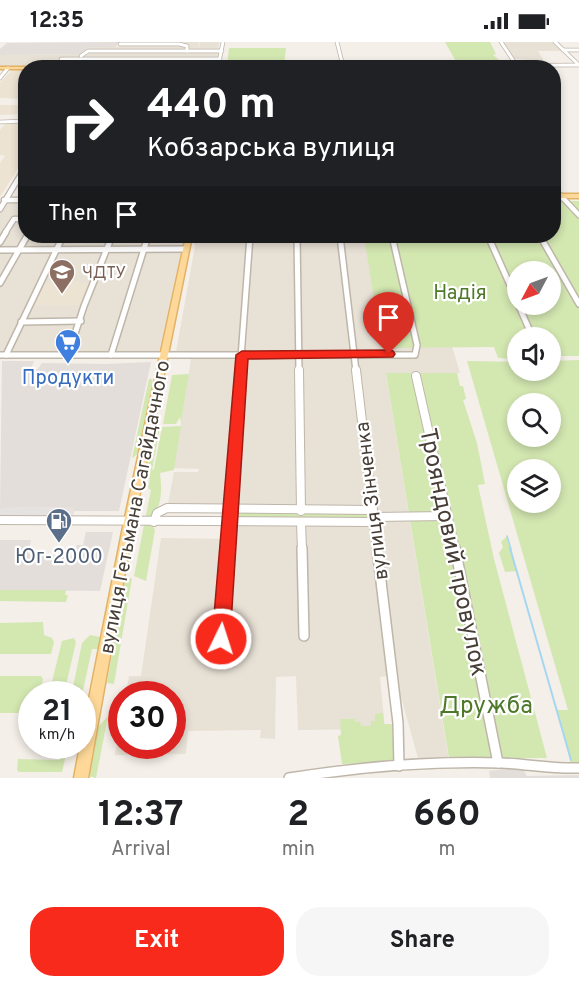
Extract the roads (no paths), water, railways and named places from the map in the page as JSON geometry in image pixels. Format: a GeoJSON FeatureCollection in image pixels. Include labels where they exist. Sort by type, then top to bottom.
{"type":"FeatureCollection","features":[{"type":"Feature","properties":{"kind":"main road"},"geometry":{"type":"LineString","coordinates":[[0,68],[18,68]]}},
{"type":"Feature","properties":{"kind":"main road"},"geometry":{"type":"LineString","coordinates":[[561,196],[579,196]]}},
{"type":"Feature","properties":{"kind":"main road","name":"вулиця Гетьмана Сагайдачного"},"geometry":{"type":"LineString","coordinates":[[81,778],[129,522],[187,243]]}},
{"type":"Feature","properties":{"kind":"street"},"geometry":{"type":"LineString","coordinates":[[197,51],[199,42]]}},
{"type":"Feature","properties":{"kind":"street"},"geometry":{"type":"LineString","coordinates":[[61,59],[220,59],[223,42]]}},
{"type":"Feature","properties":{"kind":"street"},"geometry":{"type":"LineString","coordinates":[[337,42],[341,60]]}},
{"type":"Feature","properties":{"kind":"street"},"geometry":{"type":"LineString","coordinates":[[501,42],[514,60]]}},
{"type":"Feature","properties":{"kind":"street"},"geometry":{"type":"LineString","coordinates":[[555,42],[579,65]]}},
{"type":"Feature","properties":{"kind":"street"},"geometry":{"type":"LineString","coordinates":[[111,59],[121,43],[179,43],[187,46],[187,51]]}},
{"type":"Feature","properties":{"kind":"street"},"geometry":{"type":"LineString","coordinates":[[563,50],[579,50]]}},
{"type":"Feature","properties":{"kind":"street"},"geometry":{"type":"LineString","coordinates":[[81,56],[86,51],[222,51]]}},
{"type":"Feature","properties":{"kind":"street"},"geometry":{"type":"LineString","coordinates":[[561,65],[579,65]]}},
{"type":"Feature","properties":{"kind":"street"},"geometry":{"type":"LineString","coordinates":[[0,78],[8,68]]}},
{"type":"Feature","properties":{"kind":"street"},"geometry":{"type":"LineString","coordinates":[[0,126],[2,122],[18,122]]}},
{"type":"Feature","properties":{"kind":"street"},"geometry":{"type":"LineString","coordinates":[[0,209],[3,200],[18,178]]}},
{"type":"Feature","properties":{"kind":"street"},"geometry":{"type":"LineString","coordinates":[[561,199],[579,215]]}},
{"type":"Feature","properties":{"kind":"street"},"geometry":{"type":"LineString","coordinates":[[0,242],[18,211]]}},
{"type":"Feature","properties":{"kind":"street"},"geometry":{"type":"LineString","coordinates":[[0,283],[22,243]]}},
{"type":"Feature","properties":{"kind":"street"},"geometry":{"type":"LineString","coordinates":[[60,243],[3,355],[415,355],[417,345],[394,243]]}},
{"type":"Feature","properties":{"kind":"street"},"geometry":{"type":"LineString","coordinates":[[68,355],[108,243]]}},
{"type":"Feature","properties":{"kind":"street"},"geometry":{"type":"LineString","coordinates":[[111,355],[146,243]]}},
{"type":"Feature","properties":{"kind":"street"},"geometry":{"type":"LineString","coordinates":[[221,639],[250,243]]}},
{"type":"Feature","properties":{"kind":"street"},"geometry":{"type":"LineString","coordinates":[[297,243],[301,511]]}},
{"type":"Feature","properties":{"kind":"street","name":"вулиця Зінченка"},"geometry":{"type":"LineString","coordinates":[[341,243],[398,723],[399,766]]}},
{"type":"Feature","properties":{"kind":"street"},"geometry":{"type":"LineString","coordinates":[[491,243],[507,279]]}},
{"type":"Feature","properties":{"kind":"street"},"geometry":{"type":"LineString","coordinates":[[544,243],[579,304]]}},
{"type":"Feature","properties":{"kind":"street"},"geometry":{"type":"LineString","coordinates":[[0,250],[186,249]]}},
{"type":"Feature","properties":{"kind":"street"},"geometry":{"type":"LineString","coordinates":[[21,322],[81,321]]}},
{"type":"Feature","properties":{"kind":"street","name":"Трояндовий провулок"},"geometry":{"type":"LineString","coordinates":[[416,376],[460,572],[498,763]]}},
{"type":"Feature","properties":{"kind":"street"},"geometry":{"type":"LineString","coordinates":[[154,522],[157,513],[167,508],[301,511],[374,516],[446,516]]}},
{"type":"Feature","properties":{"kind":"street"},"geometry":{"type":"LineString","coordinates":[[0,520],[301,522],[374,516]]}},
{"type":"Feature","properties":{"kind":"street"},"geometry":{"type":"LineString","coordinates":[[301,522],[304,636]]}},
{"type":"Feature","properties":{"kind":"street"},"geometry":{"type":"LineString","coordinates":[[289,778],[340,769],[399,766],[498,763],[528,764],[554,769],[579,768]]}},
{"type":"Feature","properties":{"kind":"waterway"},"geometry":{"type":"LineString","coordinates":[[507,536],[511,549]]}},
{"type":"Feature","properties":{"kind":"waterway"},"geometry":{"type":"LineString","coordinates":[[510,548],[571,760]]}},
{"type":"Feature","properties":{"kind":"place","name":"ЧДТУ"},"geometry":{"type":"Point","coordinates":[62,295]}},
{"type":"Feature","properties":{"kind":"place","name":"Продукти"},"geometry":{"type":"Point","coordinates":[68,365]}},
{"type":"Feature","properties":{"kind":"place","name":"Юг-2000"},"geometry":{"type":"Point","coordinates":[59,544]}},
{"type":"Feature","properties":{"kind":"park label","name":"Надія"},"geometry":{"type":"Point","coordinates":[460,292]}},
{"type":"Feature","properties":{"kind":"park label","name":"Дружба"},"geometry":{"type":"Point","coordinates":[486,705]}}]}
